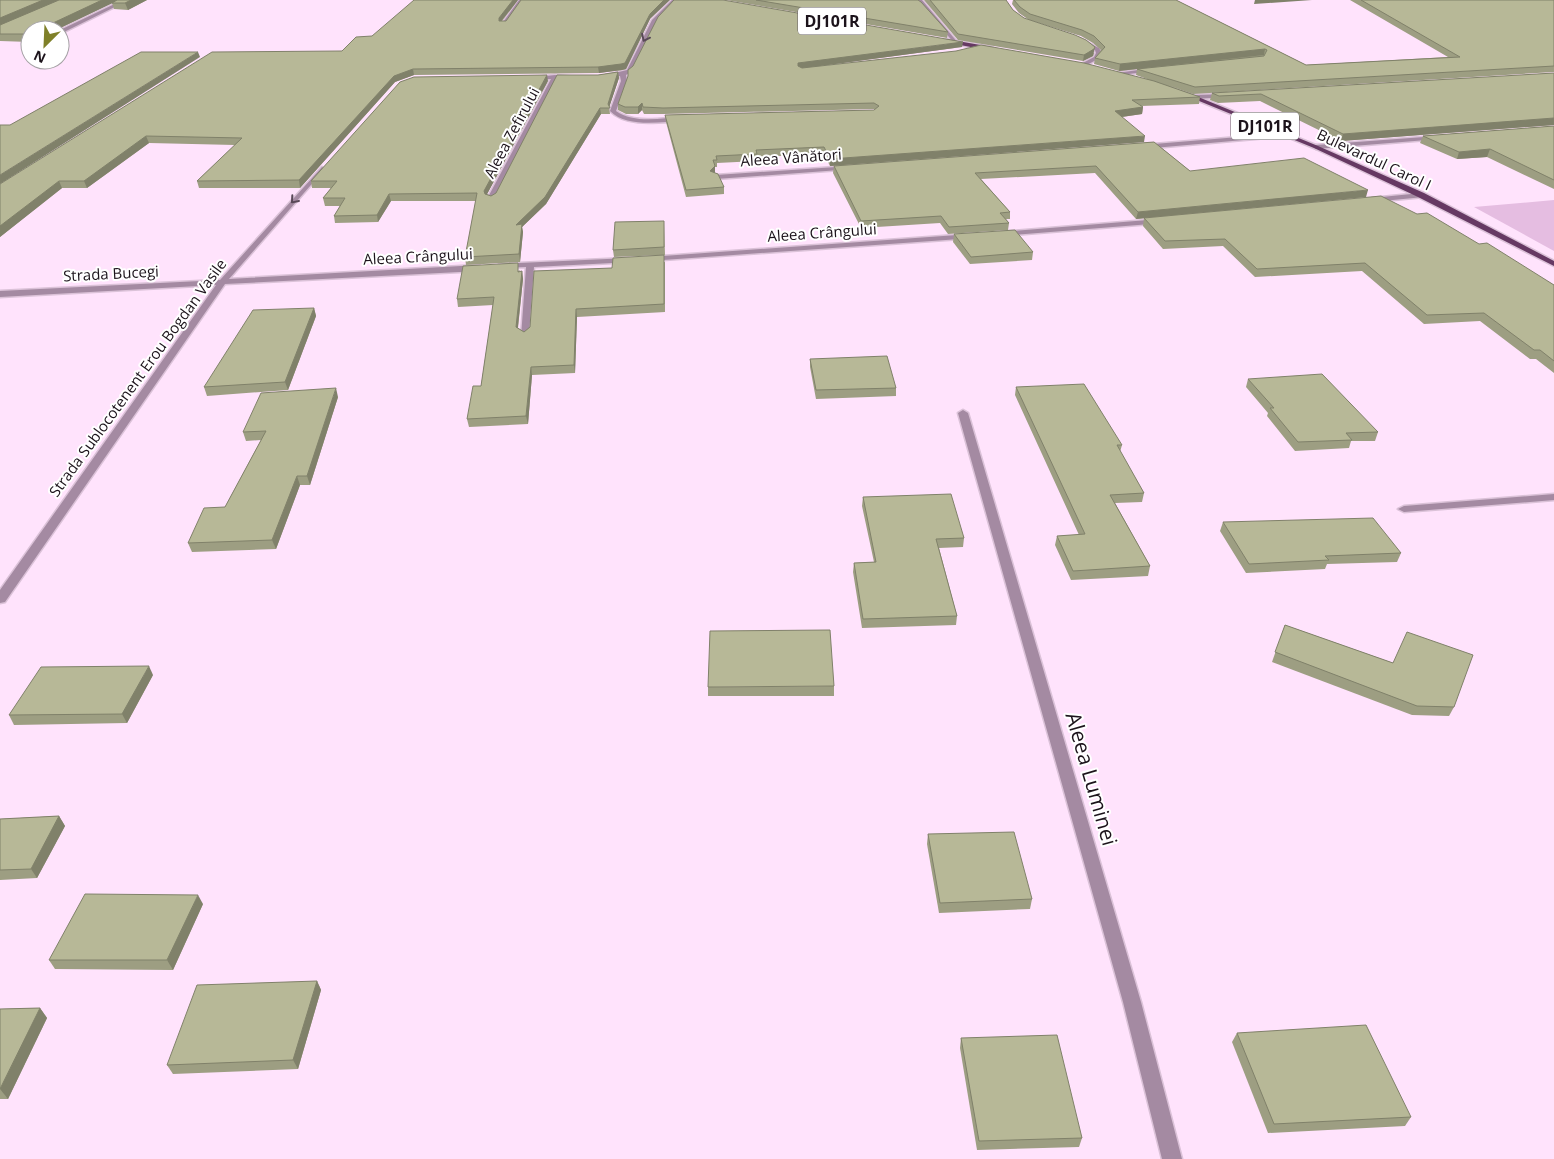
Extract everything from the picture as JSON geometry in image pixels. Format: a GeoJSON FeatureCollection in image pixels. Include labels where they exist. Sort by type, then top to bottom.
{"type":"FeatureCollection","features":[{"type":"Feature","properties":{"kind":"main road"},"geometry":{"type":"LineString","coordinates":[[938,40],[1000,50]]}},
{"type":"Feature","properties":{"kind":"main road"},"geometry":{"type":"LineString","coordinates":[[1074,63],[1093,67]]}},
{"type":"Feature","properties":{"kind":"main road"},"geometry":{"type":"LineString","coordinates":[[1111,71],[1143,79]]}},
{"type":"Feature","properties":{"kind":"main road","name":"Bulevardul Carol I"},"geometry":{"type":"LineString","coordinates":[[1178,91],[1316,147],[1421,195],[1554,264]]}},
{"type":"Feature","properties":{"kind":"street"},"geometry":{"type":"LineString","coordinates":[[70,27],[127,0]]}},
{"type":"Feature","properties":{"kind":"street"},"geometry":{"type":"LineString","coordinates":[[503,24],[520,0]]}},
{"type":"Feature","properties":{"kind":"street"},"geometry":{"type":"LineString","coordinates":[[590,77],[623,74],[629,71],[655,20],[675,0]]}},
{"type":"Feature","properties":{"kind":"street"},"geometry":{"type":"LineString","coordinates":[[919,0],[957,43]]}},
{"type":"Feature","properties":{"kind":"street"},"geometry":{"type":"LineString","coordinates":[[1069,37],[1097,49],[1099,53],[1096,58],[1084,65]]}},
{"type":"Feature","properties":{"kind":"street"},"geometry":{"type":"LineString","coordinates":[[964,51],[982,47]]}},
{"type":"Feature","properties":{"kind":"street"},"geometry":{"type":"LineString","coordinates":[[1120,73],[1158,69]]}},
{"type":"Feature","properties":{"kind":"street"},"geometry":{"type":"LineString","coordinates":[[623,74],[624,81],[613,111],[618,116],[644,120],[692,118]]}},
{"type":"Feature","properties":{"kind":"street"},"geometry":{"type":"LineString","coordinates":[[527,78],[582,77]]}},
{"type":"Feature","properties":{"kind":"street","name":"Aleea Zefirului"},"geometry":{"type":"LineString","coordinates":[[491,199],[555,78]]}},
{"type":"Feature","properties":{"kind":"street"},"geometry":{"type":"LineString","coordinates":[[1195,97],[1230,95]]}},
{"type":"Feature","properties":{"kind":"street"},"geometry":{"type":"LineString","coordinates":[[1130,148],[1287,135]]}},
{"type":"Feature","properties":{"kind":"street"},"geometry":{"type":"LineString","coordinates":[[1316,147],[1446,137]]}},
{"type":"Feature","properties":{"kind":"street","name":"Strada Sublocotenent Erou Bogdan Vasile"},"geometry":{"type":"LineString","coordinates":[[0,599],[223,281],[325,165]]}},
{"type":"Feature","properties":{"kind":"street","name":"Aleea Vânători"},"geometry":{"type":"LineString","coordinates":[[716,177],[860,168]]}},
{"type":"Feature","properties":{"kind":"street"},"geometry":{"type":"LineString","coordinates":[[1365,201],[1421,195]]}},
{"type":"Feature","properties":{"kind":"street"},"geometry":{"type":"LineString","coordinates":[[993,235],[1170,220]]}},
{"type":"Feature","properties":{"kind":"street","name":"Aleea Crângului"},"geometry":{"type":"LineString","coordinates":[[223,281],[675,258],[983,236]]}},
{"type":"Feature","properties":{"kind":"street"},"geometry":{"type":"LineString","coordinates":[[524,335],[530,265]]}},
{"type":"Feature","properties":{"kind":"street","name":"Strada Bucegi"},"geometry":{"type":"LineString","coordinates":[[0,294],[223,281]]}},
{"type":"Feature","properties":{"kind":"street","name":"Aleea Luminei"},"geometry":{"type":"LineString","coordinates":[[963,413],[1132,1002],[1172,1159]]}},
{"type":"Feature","properties":{"kind":"street"},"geometry":{"type":"LineString","coordinates":[[1404,509],[1554,498]]}},
{"type":"Feature","properties":{"kind":"shaded area"},"geometry":{"type":"Polygon","coordinates":[[[1554,200],[1554,251],[1474,207],[1554,200]]]}},
{"type":"Feature","properties":{"kind":"building"},"geometry":{"type":"Polygon","coordinates":[[[0,0],[43,0],[0,18],[0,0]]]}},
{"type":"Feature","properties":{"kind":"building"},"geometry":{"type":"Polygon","coordinates":[[[59,0],[102,0],[59,20],[20,20],[20,34],[0,34],[0,25],[59,0]]]}},
{"type":"Feature","properties":{"kind":"building"},"geometry":{"type":"Polygon","coordinates":[[[117,0],[131,0],[125,3],[112,3],[117,0]]]}},
{"type":"Feature","properties":{"kind":"building"},"geometry":{"type":"Polygon","coordinates":[[[414,0],[513,0],[499,18],[499,21],[506,21],[521,0],[664,0],[650,14],[625,63],[598,67],[413,69],[394,76],[299,180],[197,181],[242,138],[146,136],[84,181],[59,181],[0,226],[0,184],[212,52],[342,51],[356,37],[372,36],[414,0]]]}},
{"type":"Feature","properties":{"kind":"building"},"geometry":{"type":"Polygon","coordinates":[[[674,0],[723,0],[963,42],[798,63],[798,66],[802,68],[956,51],[981,45],[1084,63],[1154,81],[1200,97],[1132,100],[1143,107],[1115,111],[1145,136],[830,159],[824,147],[756,150],[757,154],[716,156],[717,160],[713,160],[715,166],[710,171],[718,174],[724,187],[686,190],[665,115],[874,110],[879,106],[874,103],[663,108],[643,107],[642,103],[638,107],[625,107],[618,104],[628,76],[628,70],[633,66],[658,17],[674,0]]]}},
{"type":"Feature","properties":{"kind":"building"},"geometry":{"type":"Polygon","coordinates":[[[756,0],[918,0],[948,32],[756,0]]]}},
{"type":"Feature","properties":{"kind":"building"},"geometry":{"type":"Polygon","coordinates":[[[930,0],[1006,0],[1013,10],[1024,18],[1075,35],[1095,47],[1084,55],[958,34],[930,0]]]}},
{"type":"Feature","properties":{"kind":"building"},"geometry":{"type":"Polygon","coordinates":[[[1014,0],[1176,0],[1306,65],[1460,57],[1361,0],[1554,0],[1554,66],[1195,87],[1137,69],[1264,56],[1267,50],[1120,64],[1095,58],[1105,47],[1094,36],[1082,30],[1030,14],[1014,0]]]}},
{"type":"Feature","properties":{"kind":"building"},"geometry":{"type":"Polygon","coordinates":[[[141,52],[198,52],[0,175],[0,125],[10,125],[141,52]]]}},
{"type":"Feature","properties":{"kind":"building"},"geometry":{"type":"Polygon","coordinates":[[[618,72],[608,104],[610,108],[600,108],[545,197],[516,225],[522,224],[519,254],[465,257],[477,193],[389,194],[377,215],[334,216],[345,198],[323,198],[337,181],[311,181],[400,82],[414,77],[547,75],[484,191],[485,194],[491,196],[496,193],[557,75],[598,75],[618,72]]]}},
{"type":"Feature","properties":{"kind":"building"},"geometry":{"type":"Polygon","coordinates":[[[1554,73],[1554,118],[1343,134],[1261,94],[1219,96],[1212,93],[1554,73]]]}},
{"type":"Feature","properties":{"kind":"building"},"geometry":{"type":"Polygon","coordinates":[[[1554,126],[1554,180],[1490,149],[1459,152],[1423,136],[1554,126]]]}},
{"type":"Feature","properties":{"kind":"building"},"geometry":{"type":"Polygon","coordinates":[[[1154,142],[1190,171],[1304,158],[1368,190],[1138,212],[1096,166],[975,173],[1010,212],[1000,213],[1009,223],[949,227],[941,216],[861,221],[834,166],[1154,142]]]}},
{"type":"Feature","properties":{"kind":"building"},"geometry":{"type":"Polygon","coordinates":[[[1381,196],[1417,214],[1427,213],[1479,244],[1487,243],[1554,285],[1554,361],[1540,350],[1534,350],[1484,313],[1427,315],[1365,263],[1257,269],[1225,239],[1165,241],[1144,218],[1381,196]]]}},
{"type":"Feature","properties":{"kind":"building"},"geometry":{"type":"Polygon","coordinates":[[[664,221],[664,247],[613,250],[615,222],[664,221]]]}},
{"type":"Feature","properties":{"kind":"building"},"geometry":{"type":"Polygon","coordinates":[[[1015,230],[1033,252],[971,257],[954,234],[1015,230]]]}},
{"type":"Feature","properties":{"kind":"building"},"geometry":{"type":"Polygon","coordinates":[[[664,255],[664,304],[576,309],[574,365],[531,367],[526,416],[467,419],[473,386],[481,386],[494,297],[457,299],[463,266],[518,263],[518,272],[522,271],[516,327],[524,332],[530,327],[534,271],[612,268],[613,258],[664,255]]]}},
{"type":"Feature","properties":{"kind":"building"},"geometry":{"type":"Polygon","coordinates":[[[314,308],[285,382],[204,387],[253,310],[314,308]]]}},
{"type":"Feature","properties":{"kind":"building"},"geometry":{"type":"Polygon","coordinates":[[[887,356],[896,388],[816,390],[810,359],[887,356]]]}},
{"type":"Feature","properties":{"kind":"building"},"geometry":{"type":"Polygon","coordinates":[[[1322,374],[1378,432],[1346,433],[1352,440],[1298,442],[1270,408],[1274,408],[1248,379],[1322,374]]]}},
{"type":"Feature","properties":{"kind":"building"},"geometry":{"type":"Polygon","coordinates":[[[1084,384],[1122,445],[1117,445],[1144,493],[1110,495],[1150,566],[1073,571],[1057,536],[1085,534],[1016,387],[1084,384]]]}},
{"type":"Feature","properties":{"kind":"building"},"geometry":{"type":"Polygon","coordinates":[[[336,388],[307,476],[297,476],[272,540],[188,543],[204,508],[225,507],[266,431],[243,432],[261,393],[336,388]]]}},
{"type":"Feature","properties":{"kind":"building"},"geometry":{"type":"Polygon","coordinates":[[[951,494],[964,538],[936,539],[957,616],[863,619],[854,563],[876,562],[863,497],[951,494]]]}},
{"type":"Feature","properties":{"kind":"building"},"geometry":{"type":"Polygon","coordinates":[[[1373,518],[1401,553],[1325,556],[1329,560],[1249,564],[1223,522],[1373,518]]]}},
{"type":"Feature","properties":{"kind":"building"},"geometry":{"type":"Polygon","coordinates":[[[1285,625],[1393,663],[1407,632],[1473,655],[1454,707],[1417,706],[1275,652],[1285,625]]]}},
{"type":"Feature","properties":{"kind":"building"},"geometry":{"type":"Polygon","coordinates":[[[830,630],[834,686],[708,687],[710,631],[830,630]]]}},
{"type":"Feature","properties":{"kind":"building"},"geometry":{"type":"Polygon","coordinates":[[[149,666],[122,714],[9,715],[41,667],[149,666]]]}},
{"type":"Feature","properties":{"kind":"building"},"geometry":{"type":"Polygon","coordinates":[[[59,816],[31,869],[0,870],[0,819],[59,816]]]}},
{"type":"Feature","properties":{"kind":"building"},"geometry":{"type":"Polygon","coordinates":[[[1014,832],[1032,899],[940,903],[928,834],[1014,832]]]}},
{"type":"Feature","properties":{"kind":"building"},"geometry":{"type":"Polygon","coordinates":[[[85,894],[198,895],[167,960],[49,960],[85,894]]]}},
{"type":"Feature","properties":{"kind":"building"},"geometry":{"type":"Polygon","coordinates":[[[317,981],[293,1060],[167,1065],[197,985],[317,981]]]}},
{"type":"Feature","properties":{"kind":"building"},"geometry":{"type":"Polygon","coordinates":[[[40,1008],[0,1089],[0,1009],[40,1008]]]}},
{"type":"Feature","properties":{"kind":"building"},"geometry":{"type":"Polygon","coordinates":[[[1366,1025],[1411,1117],[1274,1124],[1237,1033],[1366,1025]]]}},
{"type":"Feature","properties":{"kind":"building"},"geometry":{"type":"Polygon","coordinates":[[[1057,1035],[1082,1138],[979,1141],[961,1038],[1057,1035]]]}}]}
